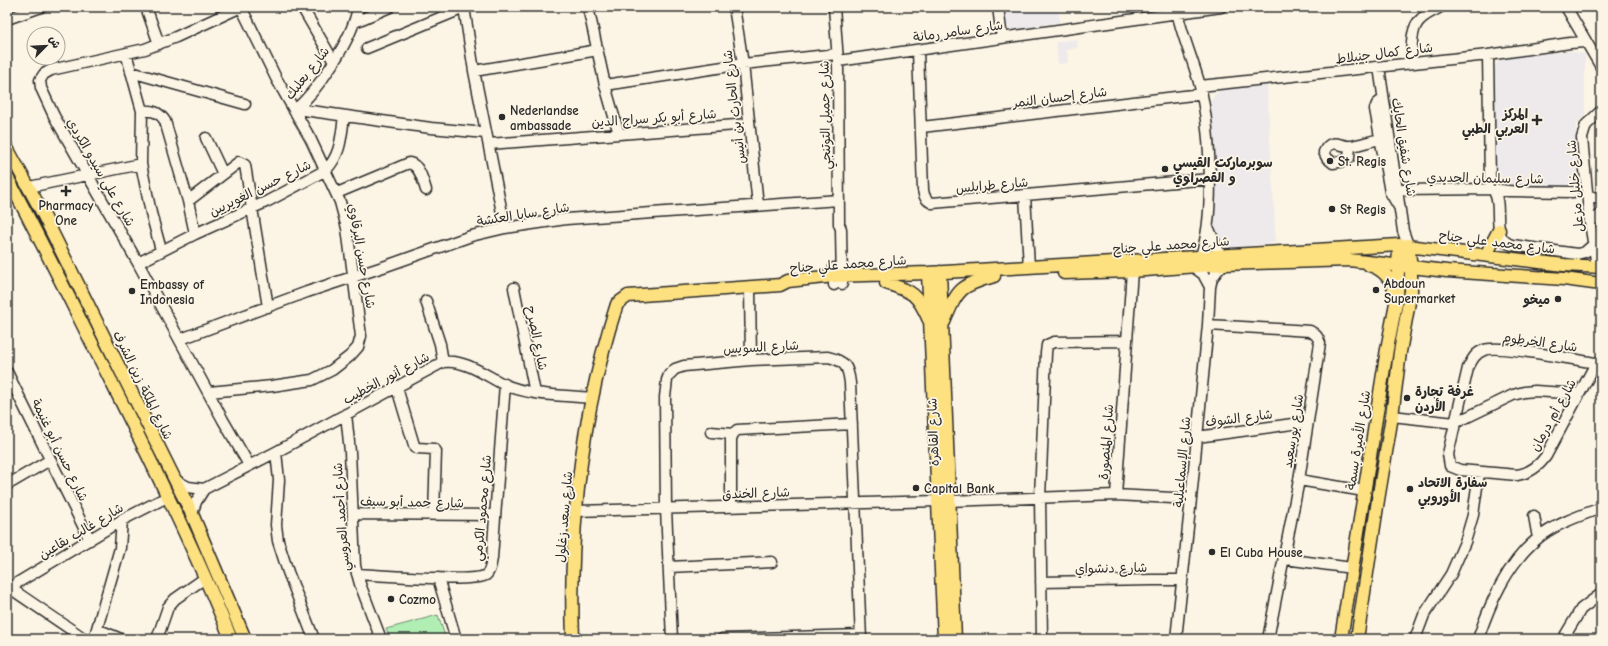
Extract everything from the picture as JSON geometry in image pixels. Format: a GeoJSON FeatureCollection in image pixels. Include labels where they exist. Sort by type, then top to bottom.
{"type":"FeatureCollection","features":[{"type":"Feature","properties":{"kind":"main road","name":"شارع الملكة زين الشرف"},"geometry":{"type":"LineString","coordinates":[[7,148],[192,514],[245,639]]}},
{"type":"Feature","properties":{"kind":"main road","name":"شارع الملكة زين الشرف"},"geometry":{"type":"LineString","coordinates":[[7,178],[49,256],[169,496],[206,578],[231,639]]}},
{"type":"Feature","properties":{"kind":"main road"},"geometry":{"type":"LineString","coordinates":[[1486,255],[1499,230]]}},
{"type":"Feature","properties":{"kind":"main road"},"geometry":{"type":"LineString","coordinates":[[1357,639],[1410,294],[1411,267],[1404,245]]}},
{"type":"Feature","properties":{"kind":"main road","name":"شارع محمد علي جناح"},"geometry":{"type":"LineString","coordinates":[[838,280],[886,283],[934,276],[1030,267],[1196,262],[1404,245],[1564,265],[1581,272],[1600,270]]}},
{"type":"Feature","properties":{"kind":"main road","name":"شارع الأميرة بسمة"},"geometry":{"type":"LineString","coordinates":[[1341,639],[1387,349],[1397,298],[1399,265],[1404,245]]}},
{"type":"Feature","properties":{"kind":"main road","name":"شارع محمد علي جناح"},"geometry":{"type":"LineString","coordinates":[[1222,260],[1348,260],[1447,271],[1564,279],[1601,284]]}},
{"type":"Feature","properties":{"kind":"main road"},"geometry":{"type":"LineString","coordinates":[[1348,260],[1380,269],[1390,279],[1397,298]]}},
{"type":"Feature","properties":{"kind":"main road","name":"شارع محمد علي جناح"},"geometry":{"type":"LineString","coordinates":[[591,398],[615,309],[620,300],[628,296],[780,285],[788,289],[838,280],[1132,271],[1196,262]]}},
{"type":"Feature","properties":{"kind":"main road"},"geometry":{"type":"LineString","coordinates":[[1410,294],[1416,281],[1420,278],[1434,272],[1447,271]]}},
{"type":"Feature","properties":{"kind":"main road","name":"شارع القاهرة"},"geometry":{"type":"LineString","coordinates":[[934,276],[944,501],[944,639]]}},
{"type":"Feature","properties":{"kind":"main road"},"geometry":{"type":"LineString","coordinates":[[886,283],[906,289],[913,294],[937,324],[961,290],[974,282],[994,276]]}},
{"type":"Feature","properties":{"kind":"main road","name":"شارع محمد علي جناح"},"geometry":{"type":"LineString","coordinates":[[1564,279],[1601,289]]}},
{"type":"Feature","properties":{"kind":"main road","name":"شارع سعد زغلول"},"geometry":{"type":"LineString","coordinates":[[573,639],[572,583],[576,511],[591,398]]}},
{"type":"Feature","properties":{"kind":"main road","name":"شارع القاهرة"},"geometry":{"type":"LineString","coordinates":[[944,501],[955,639]]}},
{"type":"Feature","properties":{"kind":"street"},"geometry":{"type":"LineString","coordinates":[[7,19],[41,7]]}},
{"type":"Feature","properties":{"kind":"street"},"geometry":{"type":"LineString","coordinates":[[146,7],[159,44]]}},
{"type":"Feature","properties":{"kind":"street","name":"شارع علي سيدو الكردي"},"geometry":{"type":"LineString","coordinates":[[241,7],[159,44],[126,53],[59,67],[44,74],[40,80],[40,88],[67,141],[88,175],[181,339],[208,392],[250,465]]}},
{"type":"Feature","properties":{"kind":"street","name":"شارع حسن البرقاوي"},"geometry":{"type":"LineString","coordinates":[[208,392],[304,382],[319,377],[344,361],[355,352],[360,343],[359,314],[347,228],[337,193],[296,110],[241,7]]}},
{"type":"Feature","properties":{"kind":"street"},"geometry":{"type":"LineString","coordinates":[[302,7],[334,62]]}},
{"type":"Feature","properties":{"kind":"street","name":"شارع بعلبك"},"geometry":{"type":"LineString","coordinates":[[296,110],[334,62],[355,22],[358,7]]}},
{"type":"Feature","properties":{"kind":"street"},"geometry":{"type":"LineString","coordinates":[[355,22],[390,7]]}},
{"type":"Feature","properties":{"kind":"street"},"geometry":{"type":"LineString","coordinates":[[367,48],[464,7],[474,71],[505,228]]}},
{"type":"Feature","properties":{"kind":"street"},"geometry":{"type":"LineString","coordinates":[[588,7],[605,85],[619,134]]}},
{"type":"Feature","properties":{"kind":"street","name":"شارع الحارث بن أنيس"},"geometry":{"type":"LineString","coordinates":[[734,7],[743,64],[758,205]]}},
{"type":"Feature","properties":{"kind":"street","name":"شارع جميل التوتنجي"},"geometry":{"type":"LineString","coordinates":[[834,7],[838,58],[839,224],[841,229],[838,280]]}},
{"type":"Feature","properties":{"kind":"street"},"geometry":{"type":"LineString","coordinates":[[998,7],[1002,38]]}},
{"type":"Feature","properties":{"kind":"street","name":"شارع سامر رمانة"},"geometry":{"type":"LineString","coordinates":[[605,85],[743,64],[918,51],[1176,10],[1221,7]]}},
{"type":"Feature","properties":{"kind":"street"},"geometry":{"type":"LineString","coordinates":[[1411,62],[1412,43],[1416,26],[1422,17],[1440,7]]}},
{"type":"Feature","properties":{"kind":"street"},"geometry":{"type":"LineString","coordinates":[[1566,7],[1601,67]]}},
{"type":"Feature","properties":{"kind":"street"},"geometry":{"type":"LineString","coordinates":[[1176,10],[1200,90],[1206,124],[1210,179],[1208,227],[1204,248],[1196,262],[1210,287]]}},
{"type":"Feature","properties":{"kind":"street","name":"شارع كمال جنبلاط"},"geometry":{"type":"LineString","coordinates":[[1200,90],[1411,62],[1488,55],[1570,43],[1584,38]]}},
{"type":"Feature","properties":{"kind":"street"},"geometry":{"type":"LineString","coordinates":[[474,71],[598,50]]}},
{"type":"Feature","properties":{"kind":"street","name":"شارع طرابلس"},"geometry":{"type":"LineString","coordinates":[[918,51],[922,127],[923,190],[924,196],[932,203],[1210,179]]}},
{"type":"Feature","properties":{"kind":"street"},"geometry":{"type":"LineString","coordinates":[[126,53],[142,110],[141,164],[153,219],[162,250]]}},
{"type":"Feature","properties":{"kind":"street"},"geometry":{"type":"LineString","coordinates":[[1488,55],[1489,165],[1492,189],[1498,201],[1499,230],[1504,240],[1512,245],[1577,254],[1585,252],[1593,245]]}},
{"type":"Feature","properties":{"kind":"street","name":"شارع شفيق الحايك"},"geometry":{"type":"LineString","coordinates":[[1379,67],[1398,190],[1404,245]]}},
{"type":"Feature","properties":{"kind":"street"},"geometry":{"type":"LineString","coordinates":[[131,72],[245,104]]}},
{"type":"Feature","properties":{"kind":"street","name":"شارع إحسان النمر"},"geometry":{"type":"LineString","coordinates":[[922,127],[1200,90]]}},
{"type":"Feature","properties":{"kind":"street"},"geometry":{"type":"LineString","coordinates":[[1383,98],[1375,106],[1380,139],[1390,192],[1400,209]]}},
{"type":"Feature","properties":{"kind":"street","name":"شارع حسن الغويريين"},"geometry":{"type":"LineString","coordinates":[[142,110],[150,110],[158,113],[165,121],[188,201],[195,234]]}},
{"type":"Feature","properties":{"kind":"street"},"geometry":{"type":"LineString","coordinates":[[296,110],[431,128],[486,133]]}},
{"type":"Feature","properties":{"kind":"street","name":"شارع خليل مزعل"},"geometry":{"type":"LineString","coordinates":[[1600,270],[1593,245],[1590,223],[1582,138],[1586,125],[1601,111]]}},
{"type":"Feature","properties":{"kind":"street","name":"شارع حسن الغويريين"},"geometry":{"type":"LineString","coordinates":[[138,263],[195,234],[295,188],[326,170],[338,152],[344,116]]}},
{"type":"Feature","properties":{"kind":"street","name":"شارع أبو بكر سراج الدين"},"geometry":{"type":"LineString","coordinates":[[489,144],[749,124]]}},
{"type":"Feature","properties":{"kind":"street"},"geometry":{"type":"LineString","coordinates":[[206,138],[223,174]]}},
{"type":"Feature","properties":{"kind":"street"},"geometry":{"type":"LineString","coordinates":[[1350,146],[1361,142],[1380,139]]}},
{"type":"Feature","properties":{"kind":"street"},"geometry":{"type":"LineString","coordinates":[[188,201],[239,162],[245,165],[268,307]]}},
{"type":"Feature","properties":{"kind":"street"},"geometry":{"type":"LineString","coordinates":[[337,193],[409,163],[414,164],[417,167],[426,190]]}},
{"type":"Feature","properties":{"kind":"street"},"geometry":{"type":"LineString","coordinates":[[28,187],[141,164]]}},
{"type":"Feature","properties":{"kind":"street","name":"شارع سليمان الحديدي"},"geometry":{"type":"LineString","coordinates":[[1398,190],[1492,189],[1509,191],[1573,192]]}},
{"type":"Feature","properties":{"kind":"street"},"geometry":{"type":"LineString","coordinates":[[1587,195],[1601,200]]}},
{"type":"Feature","properties":{"kind":"street"},"geometry":{"type":"LineString","coordinates":[[1026,196],[1030,267]]}},
{"type":"Feature","properties":{"kind":"street","name":"شارع سابا العكشة"},"geometry":{"type":"LineString","coordinates":[[181,339],[353,276],[471,236],[505,228],[566,219],[839,200]]}},
{"type":"Feature","properties":{"kind":"street"},"geometry":{"type":"LineString","coordinates":[[1590,223],[1601,214]]}},
{"type":"Feature","properties":{"kind":"street"},"geometry":{"type":"LineString","coordinates":[[1208,227],[1222,260]]}},
{"type":"Feature","properties":{"kind":"street","name":"شارع الإسماعيلية"},"geometry":{"type":"LineString","coordinates":[[1176,639],[1208,325],[1210,287],[1212,278],[1218,270],[1222,260]]}},
{"type":"Feature","properties":{"kind":"street","name":"شارع المنصورة"},"geometry":{"type":"LineString","coordinates":[[944,501],[1116,495],[1132,271]]}},
{"type":"Feature","properties":{"kind":"street","name":"شارع الصرح"},"geometry":{"type":"LineString","coordinates":[[514,288],[535,392]]}},
{"type":"Feature","properties":{"kind":"street"},"geometry":{"type":"LineString","coordinates":[[750,288],[750,360]]}},
{"type":"Feature","properties":{"kind":"street"},"geometry":{"type":"LineString","coordinates":[[1397,298],[1410,294]]}},
{"type":"Feature","properties":{"kind":"street"},"geometry":{"type":"LineString","coordinates":[[426,301],[440,344],[444,362]]}},
{"type":"Feature","properties":{"kind":"street","name":"شارع بورسعيد"},"geometry":{"type":"LineString","coordinates":[[1208,325],[1302,330],[1315,333],[1320,343],[1299,480],[1285,559],[1268,639]]}},
{"type":"Feature","properties":{"kind":"street"},"geometry":{"type":"LineString","coordinates":[[1042,639],[1040,497],[1046,353],[1048,346],[1054,342],[1126,341]]}},
{"type":"Feature","properties":{"kind":"street","name":"شارع الخرطوم"},"geometry":{"type":"LineString","coordinates":[[1455,423],[1468,368],[1474,356],[1485,349],[1504,349],[1599,364]]}},
{"type":"Feature","properties":{"kind":"street","name":"شارع السويس"},"geometry":{"type":"LineString","coordinates":[[672,639],[666,509],[665,397],[667,380],[669,376],[675,369],[684,366],[750,360],[828,357],[840,360],[849,372],[861,637]]}},
{"type":"Feature","properties":{"kind":"street","name":"شارع أنور الخطيب"},"geometry":{"type":"LineString","coordinates":[[204,489],[444,362],[456,361],[505,384],[535,392],[591,398]]}},
{"type":"Feature","properties":{"kind":"street","name":"شارع أم درمان"},"geometry":{"type":"LineString","coordinates":[[1455,423],[1448,454],[1450,466],[1460,470],[1517,475],[1523,474],[1535,468],[1546,456],[1579,394],[1599,364]]}},
{"type":"Feature","properties":{"kind":"street","name":"شارع حسن أبو غنيمة"},"geometry":{"type":"LineString","coordinates":[[7,372],[90,540]]}},
{"type":"Feature","properties":{"kind":"street","name":"شارع محمود الكرمي"},"geometry":{"type":"LineString","coordinates":[[357,574],[438,578],[478,578],[487,573],[491,563],[505,384]]}},
{"type":"Feature","properties":{"kind":"street"},"geometry":{"type":"LineString","coordinates":[[397,388],[414,445],[417,448],[434,449],[436,451],[434,515]]}},
{"type":"Feature","properties":{"kind":"street"},"geometry":{"type":"LineString","coordinates":[[1392,416],[1455,423],[1514,395],[1524,392],[1535,391],[1579,394]]}},
{"type":"Feature","properties":{"kind":"street","name":"شارع أحمد العروسي"},"geometry":{"type":"LineString","coordinates":[[346,414],[350,449],[353,547],[357,574],[381,639]]}},
{"type":"Feature","properties":{"kind":"street","name":"شارع الشوف"},"geometry":{"type":"LineString","coordinates":[[1197,437],[1307,422]]}},
{"type":"Feature","properties":{"kind":"street"},"geometry":{"type":"LineString","coordinates":[[731,507],[730,439],[737,430],[852,424]]}},
{"type":"Feature","properties":{"kind":"street"},"geometry":{"type":"LineString","coordinates":[[711,432],[733,434]]}},
{"type":"Feature","properties":{"kind":"street"},"geometry":{"type":"LineString","coordinates":[[276,452],[279,480],[276,525],[278,541],[281,553],[314,639]]}},
{"type":"Feature","properties":{"kind":"street"},"geometry":{"type":"LineString","coordinates":[[7,485],[50,460]]}},
{"type":"Feature","properties":{"kind":"street"},"geometry":{"type":"LineString","coordinates":[[1415,639],[1424,615],[1451,574],[1465,542],[1473,515],[1479,472]]}},
{"type":"Feature","properties":{"kind":"street"},"geometry":{"type":"LineString","coordinates":[[175,480],[188,487],[204,489],[196,502],[192,514]]}},
{"type":"Feature","properties":{"kind":"street"},"geometry":{"type":"LineString","coordinates":[[1299,480],[1364,491]]}},
{"type":"Feature","properties":{"kind":"street"},"geometry":{"type":"LineString","coordinates":[[1116,495],[1191,499]]}},
{"type":"Feature","properties":{"kind":"street","name":"شارع غالب بقاعين"},"geometry":{"type":"LineString","coordinates":[[8,589],[122,520],[169,496]]}},
{"type":"Feature","properties":{"kind":"street","name":"شارع الخندق"},"geometry":{"type":"LineString","coordinates":[[576,511],[944,501]]}},
{"type":"Feature","properties":{"kind":"street"},"geometry":{"type":"LineString","coordinates":[[1478,639],[1488,611],[1510,570],[1524,551],[1538,538],[1578,516],[1601,508]]}},
{"type":"Feature","properties":{"kind":"street","name":"شارع حمد أبو سيف"},"geometry":{"type":"LineString","coordinates":[[353,514],[495,515]]}},
{"type":"Feature","properties":{"kind":"street"},"geometry":{"type":"LineString","coordinates":[[1534,516],[1538,538]]}},
{"type":"Feature","properties":{"kind":"street"},"geometry":{"type":"LineString","coordinates":[[121,639],[95,634],[120,548],[122,520]]}},
{"type":"Feature","properties":{"kind":"street"},"geometry":{"type":"LineString","coordinates":[[1285,559],[1352,568]]}},
{"type":"Feature","properties":{"kind":"street"},"geometry":{"type":"LineString","coordinates":[[669,567],[772,562]]}},
{"type":"Feature","properties":{"kind":"street"},"geometry":{"type":"LineString","coordinates":[[157,639],[168,608],[175,600],[206,578]]}},
{"type":"Feature","properties":{"kind":"street"},"geometry":{"type":"LineString","coordinates":[[438,578],[456,639]]}},
{"type":"Feature","properties":{"kind":"street","name":"شارع دنشواي"},"geometry":{"type":"LineString","coordinates":[[1041,582],[1182,580]]}},
{"type":"Feature","properties":{"kind":"street"},"geometry":{"type":"LineString","coordinates":[[8,589],[85,639]]}},
{"type":"Feature","properties":{"kind":"street"},"geometry":{"type":"LineString","coordinates":[[1563,639],[1581,609],[1601,594]]}},
{"type":"Feature","properties":{"kind":"street"},"geometry":{"type":"LineString","coordinates":[[722,639],[861,637]]}},
{"type":"Feature","properties":{"kind":"shaded area"},"geometry":{"type":"Polygon","coordinates":[[[1005,7],[1058,7],[1060,22],[1010,30],[1007,27],[1005,7]]]}},
{"type":"Feature","properties":{"kind":"shaded area"},"geometry":{"type":"Polygon","coordinates":[[[1077,39],[1078,48],[1067,50],[1068,63],[1058,64],[1056,42],[1077,39]]]}},
{"type":"Feature","properties":{"kind":"shaded area","name":"المركز العربي الطبي"},"geometry":{"type":"Polygon","coordinates":[[[1568,51],[1585,54],[1585,115],[1576,125],[1577,177],[1573,186],[1565,188],[1500,186],[1493,176],[1494,71],[1497,62],[1506,58],[1568,51]]]}},
{"type":"Feature","properties":{"kind":"shaded area"},"geometry":{"type":"Polygon","coordinates":[[[1267,86],[1276,243],[1230,248],[1218,241],[1214,227],[1213,136],[1210,103],[1215,94],[1222,89],[1267,86]]]}},
{"type":"Feature","properties":{"kind":"green space"},"geometry":{"type":"Polygon","coordinates":[[[438,615],[446,639],[390,639],[386,629],[438,615]]]}},
{"type":"Feature","properties":{"kind":"place","name":"Nederlandse ambassade"},"geometry":{"type":"Point","coordinates":[502,117]}},
{"type":"Feature","properties":{"kind":"place","name":"المركز العربي الطبي"},"geometry":{"type":"Point","coordinates":[1537,120]}},
{"type":"Feature","properties":{"kind":"place","name":"St. Regis"},"geometry":{"type":"Point","coordinates":[1330,161]}},
{"type":"Feature","properties":{"kind":"place","name":"سوبرماركت القيسي و القصراوي"},"geometry":{"type":"Point","coordinates":[1165,169]}},
{"type":"Feature","properties":{"kind":"place","name":"Pharmacy One"},"geometry":{"type":"Point","coordinates":[66,191]}},
{"type":"Feature","properties":{"kind":"place","name":"St Regis"},"geometry":{"type":"Point","coordinates":[1332,209]}},
{"type":"Feature","properties":{"kind":"place","name":"Abdoun Supermarket"},"geometry":{"type":"Point","coordinates":[1376,290]}},
{"type":"Feature","properties":{"kind":"place","name":"Embassy of Indonesia"},"geometry":{"type":"Point","coordinates":[132,291]}},
{"type":"Feature","properties":{"kind":"place","name":"ميخو"},"geometry":{"type":"Point","coordinates":[1558,299]}},
{"type":"Feature","properties":{"kind":"place","name":"غرفة تجارة الأردن"},"geometry":{"type":"Point","coordinates":[1407,398]}},
{"type":"Feature","properties":{"kind":"place","name":"Capital Bank"},"geometry":{"type":"Point","coordinates":[916,488]}},
{"type":"Feature","properties":{"kind":"place","name":"سفارة الاتحاد الأوروبي"},"geometry":{"type":"Point","coordinates":[1410,489]}},
{"type":"Feature","properties":{"kind":"place","name":"El Cuba House"},"geometry":{"type":"Point","coordinates":[1212,552]}},
{"type":"Feature","properties":{"kind":"place","name":"Cozmo"},"geometry":{"type":"Point","coordinates":[391,599]}}]}
